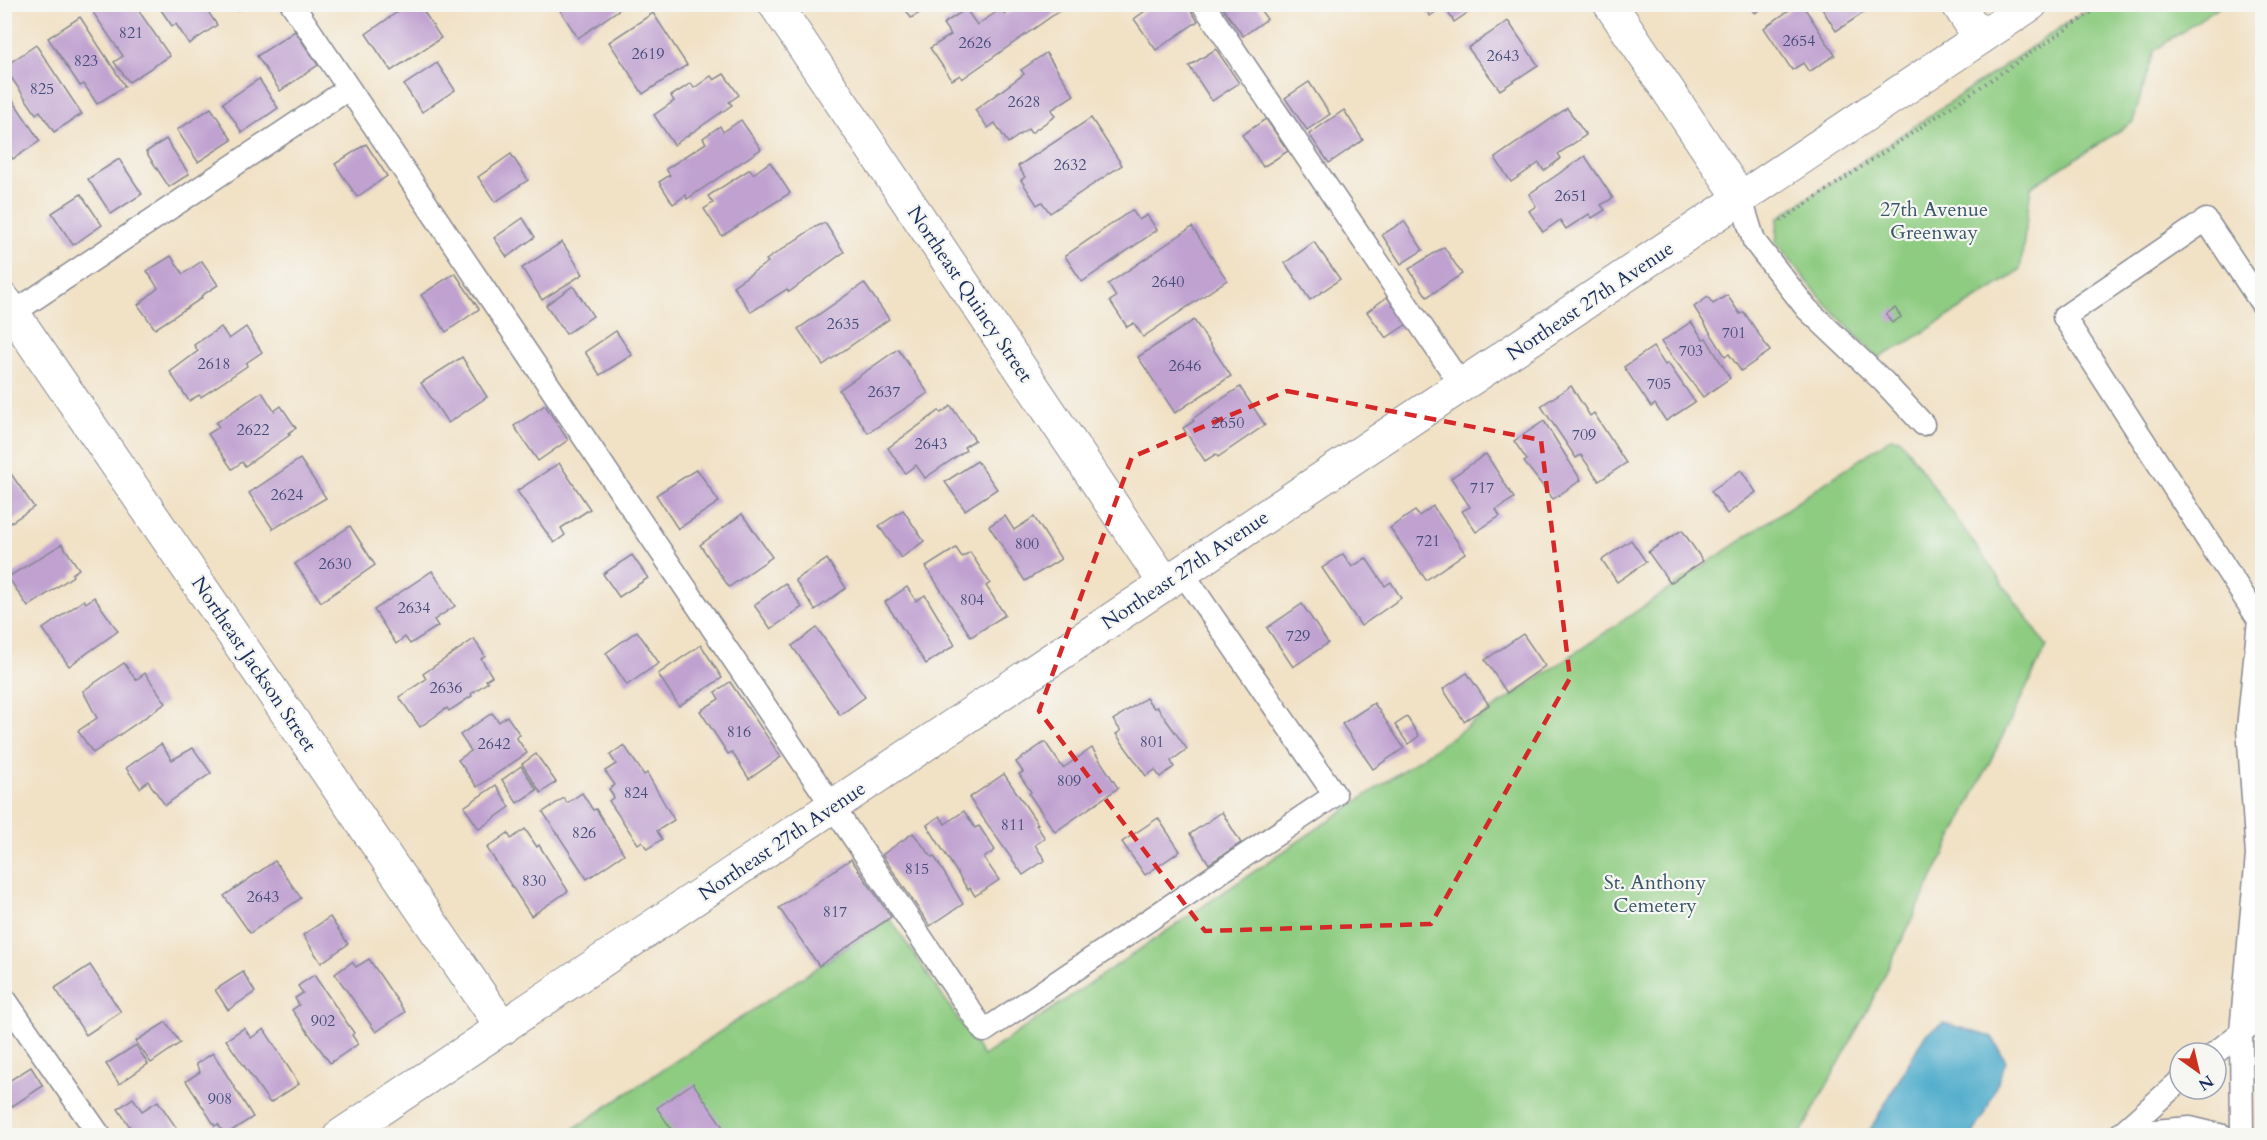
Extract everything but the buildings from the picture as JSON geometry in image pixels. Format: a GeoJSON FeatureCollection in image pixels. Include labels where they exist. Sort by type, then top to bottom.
{"type":"FeatureCollection","features":[{"type":"Feature","properties":{"kind":"street","name":"Northeast Quincy Street"},"geometry":{"type":"LineString","coordinates":[[775,4],[1174,578]]}},
{"type":"Feature","properties":{"kind":"street"},"geometry":{"type":"LineString","coordinates":[[1610,4],[1741,200]]}},
{"type":"Feature","properties":{"kind":"street"},"geometry":{"type":"LineString","coordinates":[[1958,4],[1980,38]]}},
{"type":"Feature","properties":{"kind":"street","name":"Northeast 27th Avenue"},"geometry":{"type":"LineString","coordinates":[[340,1136],[2031,4]]}},
{"type":"Feature","properties":{"kind":"street","name":"Northeast Jackson Street"},"geometry":{"type":"LineString","coordinates":[[9,307],[503,1028]]}},
{"type":"Feature","properties":{"kind":"lane"},"geometry":{"type":"LineString","coordinates":[[292,4],[984,1031],[1335,795],[1174,578]]}},
{"type":"Feature","properties":{"kind":"lane"},"geometry":{"type":"LineString","coordinates":[[1203,4],[1462,386]]}},
{"type":"Feature","properties":{"kind":"lane"},"geometry":{"type":"LineString","coordinates":[[9,307],[348,89]]}},
{"type":"Feature","properties":{"kind":"lane"},"geometry":{"type":"LineString","coordinates":[[1741,200],[1754,241],[1807,309],[1883,381],[1923,424]]}},
{"type":"Feature","properties":{"kind":"lane"},"geometry":{"type":"LineString","coordinates":[[2242,1136],[2241,1032],[2257,855],[2248,728],[2260,619],[2064,317],[2206,220],[2262,304]]}},
{"type":"Feature","properties":{"kind":"lane"},"geometry":{"type":"LineString","coordinates":[[6,1006],[100,1136]]}},
{"type":"Feature","properties":{"kind":"lane"},"geometry":{"type":"LineString","coordinates":[[2228,1042],[2262,1016]]}},
{"type":"Feature","properties":{"kind":"lane"},"geometry":{"type":"LineString","coordinates":[[2118,1136],[2168,1092]]}},
{"type":"Feature","properties":{"kind":"lane"},"geometry":{"type":"LineString","coordinates":[[2137,1136],[2142,1132],[2190,1128],[2223,1136]]}},
{"type":"Feature","properties":{"kind":"path"},"geometry":{"type":"LineString","coordinates":[[1773,226],[2104,4]]}},
{"type":"Feature","properties":{"kind":"highlighted area"},"geometry":{"type":"Polygon","coordinates":[[[1287,391],[1541,440],[1570,678],[1431,924],[1205,931],[1039,711],[1132,457],[1287,391]]]}},
{"type":"Feature","properties":{"kind":"green space","name":"27th Avenue Greenway"},"geometry":{"type":"Polygon","coordinates":[[[2094,5],[2221,5],[2154,51],[2133,122],[2031,187],[2020,271],[1905,344],[1878,358],[1825,303],[1776,243],[1778,218],[2094,5]]]}},
{"type":"Feature","properties":{"kind":"green space","name":"St. Anthony Cemetery"},"geometry":{"type":"Polygon","coordinates":[[[1891,438],[1900,439],[2047,646],[1865,1015],[1800,1135],[569,1136],[567,1133],[890,919],[983,1056],[1891,438]]]}},
{"type":"Feature","properties":{"kind":"water"},"geometry":{"type":"Polygon","coordinates":[[[1944,1023],[1992,1037],[2006,1061],[1985,1114],[1972,1135],[1867,1135],[1926,1033],[1944,1023]]]}}]}
